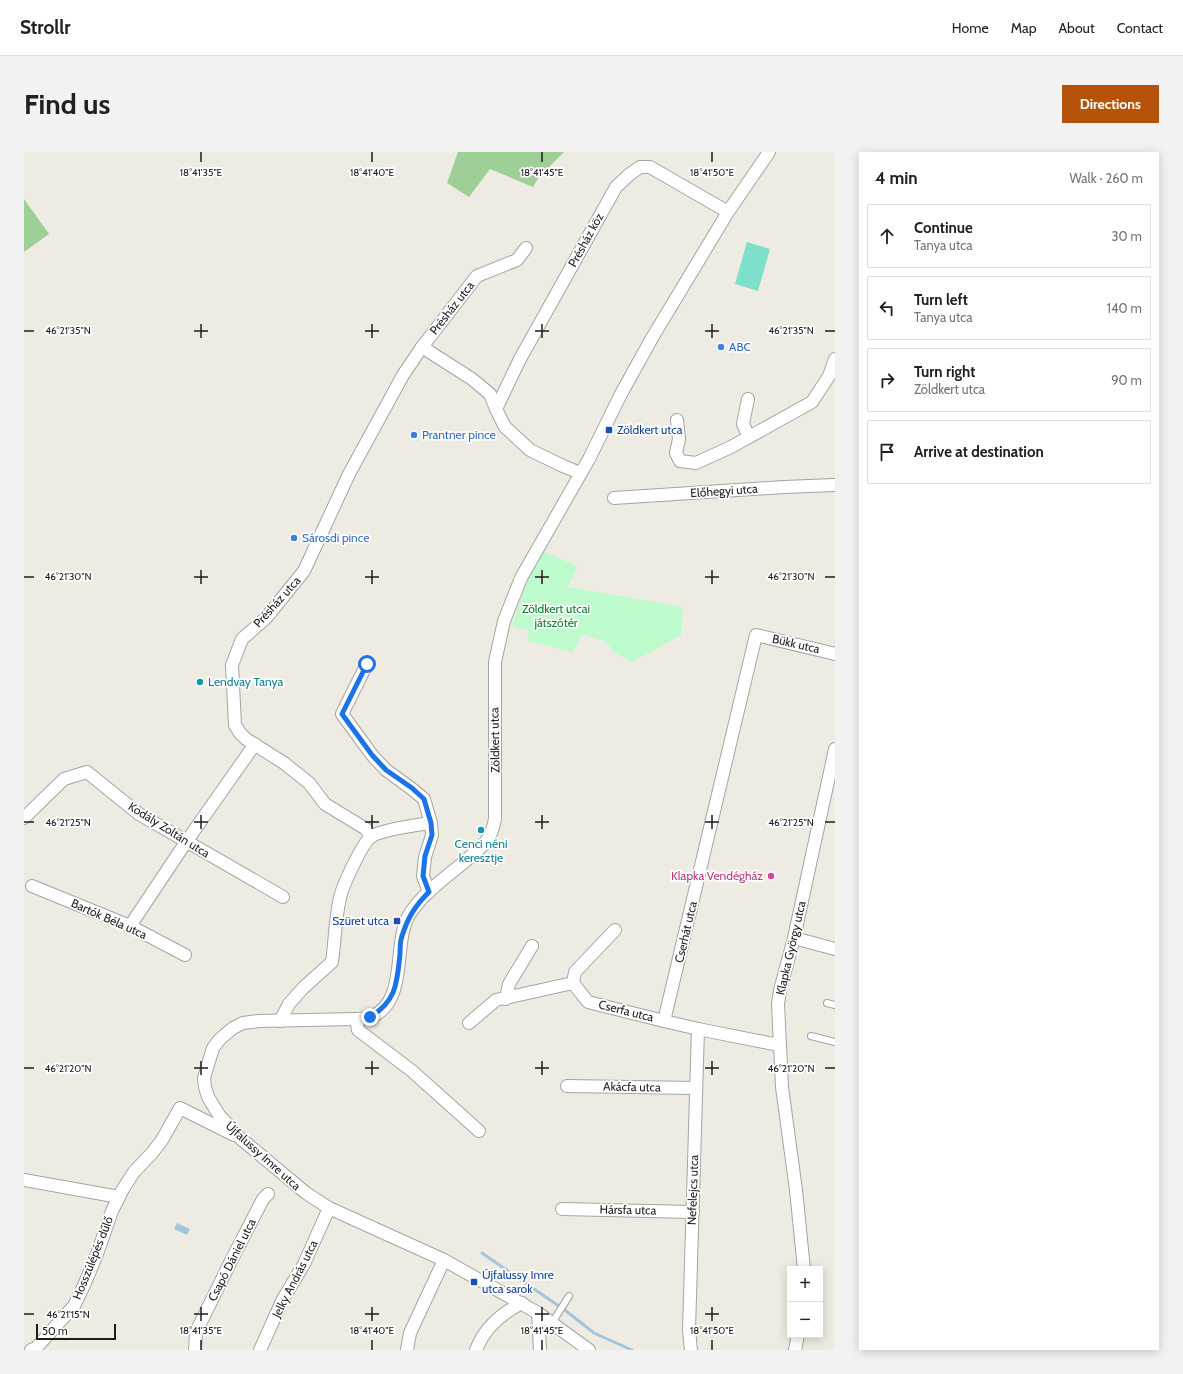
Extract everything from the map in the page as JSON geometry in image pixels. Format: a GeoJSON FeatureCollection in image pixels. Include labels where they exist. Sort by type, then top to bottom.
{"type":"FeatureCollection","features":[{"type":"Feature","properties":{"kind":"street","name":"Zöldkert utca"},"geometry":{"type":"LineString","coordinates":[[370,1017],[382,1010],[391,998],[395,989],[402,937],[409,916],[417,904],[429,892],[482,846],[491,834],[495,819],[495,662],[504,621],[520,578],[589,459],[621,394],[728,212],[769,152]]}},
{"type":"Feature","properties":{"kind":"street","name":"Présház köz"},"geometry":{"type":"LineString","coordinates":[[496,409],[520,359],[616,187],[630,174],[640,167],[650,167],[728,212]]}},
{"type":"Feature","properties":{"kind":"street","name":"Présház utca"},"geometry":{"type":"LineString","coordinates":[[371,836],[366,829],[325,804],[309,783],[284,763],[240,733],[234,725],[232,666],[242,638],[266,618],[304,571],[353,467],[403,375],[422,347],[477,276],[517,260],[526,248]]}},
{"type":"Feature","properties":{"kind":"street","name":"Présház utca"},"geometry":{"type":"LineString","coordinates":[[422,347],[472,379],[490,394],[505,427],[530,450],[580,473]]}},
{"type":"Feature","properties":{"kind":"street"},"geometry":{"type":"LineString","coordinates":[[677,420],[679,439],[676,453],[680,461],[696,463],[749,437],[812,402],[829,376],[835,359]]}},
{"type":"Feature","properties":{"kind":"street"},"geometry":{"type":"LineString","coordinates":[[748,399],[743,424],[749,437]]}},
{"type":"Feature","properties":{"kind":"street","name":"Előhegyi utca"},"geometry":{"type":"LineString","coordinates":[[614,498],[835,485]]}},
{"type":"Feature","properties":{"kind":"street","name":"Bükk utca"},"geometry":{"type":"LineString","coordinates":[[756,635],[835,654]]}},
{"type":"Feature","properties":{"kind":"street","name":"Cserhát utca"},"geometry":{"type":"LineString","coordinates":[[664,1021],[756,635]]}},
{"type":"Feature","properties":{"kind":"street"},"geometry":{"type":"LineString","coordinates":[[367,664],[342,714],[372,755],[386,770],[412,788],[424,799],[431,823],[432,835],[425,856],[423,876],[429,892]]}},
{"type":"Feature","properties":{"kind":"street"},"geometry":{"type":"LineString","coordinates":[[130,926],[186,842],[255,744]]}},
{"type":"Feature","properties":{"kind":"street","name":"Klapka György utca"},"geometry":{"type":"LineString","coordinates":[[804,1266],[796,1190],[782,1087],[778,1004],[780,990],[794,938],[835,749]]}},
{"type":"Feature","properties":{"kind":"street","name":"Kodály Zoltán utca"},"geometry":{"type":"LineString","coordinates":[[24,818],[64,779],[87,772],[139,814],[283,897]]}},
{"type":"Feature","properties":{"kind":"street"},"geometry":{"type":"LineString","coordinates":[[280,1021],[289,1004],[303,988],[332,962],[340,897],[357,857],[371,836],[396,829],[431,823]]}},
{"type":"Feature","properties":{"kind":"street","name":"Bartók Béla utca"},"geometry":{"type":"LineString","coordinates":[[32,886],[130,926],[185,956]]}},
{"type":"Feature","properties":{"kind":"street"},"geometry":{"type":"LineString","coordinates":[[469,1023],[496,1000],[573,983],[575,972],[615,930]]}},
{"type":"Feature","properties":{"kind":"street"},"geometry":{"type":"LineString","coordinates":[[794,938],[835,949]]}},
{"type":"Feature","properties":{"kind":"street"},"geometry":{"type":"LineString","coordinates":[[506,999],[509,984],[532,946]]}},
{"type":"Feature","properties":{"kind":"street","name":"Cserfa utca"},"geometry":{"type":"LineString","coordinates":[[573,983],[588,1002],[664,1021]]}},
{"type":"Feature","properties":{"kind":"street","name":"Újfalussy Imre utca"},"geometry":{"type":"LineString","coordinates":[[370,1017],[356,1019],[256,1021],[243,1023],[233,1028],[220,1039],[213,1048],[204,1078],[207,1092],[219,1115],[240,1138],[306,1193],[329,1208],[444,1260],[538,1313],[555,1318],[589,1350]]}},
{"type":"Feature","properties":{"kind":"street"},"geometry":{"type":"LineString","coordinates":[[356,1019],[358,1030],[412,1072],[479,1131]]}},
{"type":"Feature","properties":{"kind":"street"},"geometry":{"type":"LineString","coordinates":[[664,1021],[779,1045]]}},
{"type":"Feature","properties":{"kind":"street","name":"Nefelejcs utca"},"geometry":{"type":"LineString","coordinates":[[691,1350],[689,1330],[698,1029]]}},
{"type":"Feature","properties":{"kind":"street","name":"Akácfa utca"},"geometry":{"type":"LineString","coordinates":[[567,1086],[696,1088]]}},
{"type":"Feature","properties":{"kind":"street","name":"Hosszúlépés dűlő"},"geometry":{"type":"LineString","coordinates":[[31,1350],[36,1348],[74,1306],[97,1254],[112,1211],[119,1197],[134,1172],[162,1140],[180,1108],[221,1130],[240,1138]]}},
{"type":"Feature","properties":{"kind":"street"},"geometry":{"type":"LineString","coordinates":[[24,1180],[119,1197]]}},
{"type":"Feature","properties":{"kind":"street","name":"Csapó Dániel utca"},"geometry":{"type":"LineString","coordinates":[[195,1350],[196,1332],[231,1261],[268,1194]]}},
{"type":"Feature","properties":{"kind":"street","name":"Jelky András utca"},"geometry":{"type":"LineString","coordinates":[[260,1350],[283,1299],[304,1264],[329,1208]]}},
{"type":"Feature","properties":{"kind":"street","name":"Hársfa utca"},"geometry":{"type":"LineString","coordinates":[[562,1208],[693,1212]]}},
{"type":"Feature","properties":{"kind":"street"},"geometry":{"type":"LineString","coordinates":[[407,1350],[410,1333],[444,1260]]}},
{"type":"Feature","properties":{"kind":"street"},"geometry":{"type":"LineString","coordinates":[[476,1350],[484,1335],[494,1323],[522,1303]]}},
{"type":"Feature","properties":{"kind":"street"},"geometry":{"type":"LineString","coordinates":[[538,1313],[540,1350]]}},
{"type":"Feature","properties":{"kind":"street"},"geometry":{"type":"LineString","coordinates":[[794,1350],[797,1338]]}},
{"type":"Feature","properties":{"kind":"lane"},"geometry":{"type":"LineString","coordinates":[[827,1003],[835,1005]]}},
{"type":"Feature","properties":{"kind":"lane"},"geometry":{"type":"LineString","coordinates":[[812,1036],[835,1042]]}},
{"type":"Feature","properties":{"kind":"lane"},"geometry":{"type":"LineString","coordinates":[[555,1318],[570,1296]]}},
{"type":"Feature","properties":{"kind":"green space"},"geometry":{"type":"Polygon","coordinates":[[[458,152],[564,152],[539,177],[533,187],[490,169],[469,197],[447,183],[458,152]]]}},
{"type":"Feature","properties":{"kind":"green space"},"geometry":{"type":"Polygon","coordinates":[[[24,199],[49,234],[24,252],[24,199]]]}},
{"type":"Feature","properties":{"kind":"green space","name":"Zöldkert utcai játszótér"},"geometry":{"type":"Polygon","coordinates":[[[544,552],[578,566],[568,587],[683,607],[681,635],[632,662],[615,653],[605,641],[582,634],[573,652],[527,641],[529,631],[512,626],[529,575],[544,552]]]}},
{"type":"Feature","properties":{"kind":"shaded area"},"geometry":{"type":"Polygon","coordinates":[[[747,242],[770,249],[758,291],[735,284],[747,242]]]}},
{"type":"Feature","properties":{"kind":"shaded area"},"geometry":{"type":"Polygon","coordinates":[[[177,1223],[190,1229],[187,1235],[174,1229],[177,1223]]]}},
{"type":"Feature","properties":{"kind":"waterway"},"geometry":{"type":"LineString","coordinates":[[482,1253],[566,1311],[594,1333],[632,1350]]}},
{"type":"Feature","properties":{"kind":"place","name":"ABC"},"geometry":{"type":"Point","coordinates":[721,347]}},
{"type":"Feature","properties":{"kind":"place","name":"Zöldkert utca"},"geometry":{"type":"Point","coordinates":[609,430]}},
{"type":"Feature","properties":{"kind":"place","name":"Prantner pince"},"geometry":{"type":"Point","coordinates":[414,435]}},
{"type":"Feature","properties":{"kind":"place","name":"Sárosdi pince"},"geometry":{"type":"Point","coordinates":[294,538]}},
{"type":"Feature","properties":{"kind":"place","name":"Lendvay Tanya"},"geometry":{"type":"Point","coordinates":[200,682]}},
{"type":"Feature","properties":{"kind":"place","name":"Cenci néni keresztje"},"geometry":{"type":"Point","coordinates":[481,830]}},
{"type":"Feature","properties":{"kind":"place","name":"Klapka Vendégház"},"geometry":{"type":"Point","coordinates":[771,876]}},
{"type":"Feature","properties":{"kind":"place","name":"Szüret utca"},"geometry":{"type":"Point","coordinates":[397,921]}},
{"type":"Feature","properties":{"kind":"place","name":"Újfalussy Imre utca sarok"},"geometry":{"type":"Point","coordinates":[474,1282]}},
{"type":"Feature","properties":{"kind":"route"},"geometry":{"type":"LineString","coordinates":[[367,664],[342,714],[372,755],[386,770],[398,780],[412,788],[424,799],[429,814],[432,835],[425,856],[423,876],[429,892],[417,904],[409,916],[402,937],[398,977],[391,998],[382,1010],[370,1017]]}}]}
